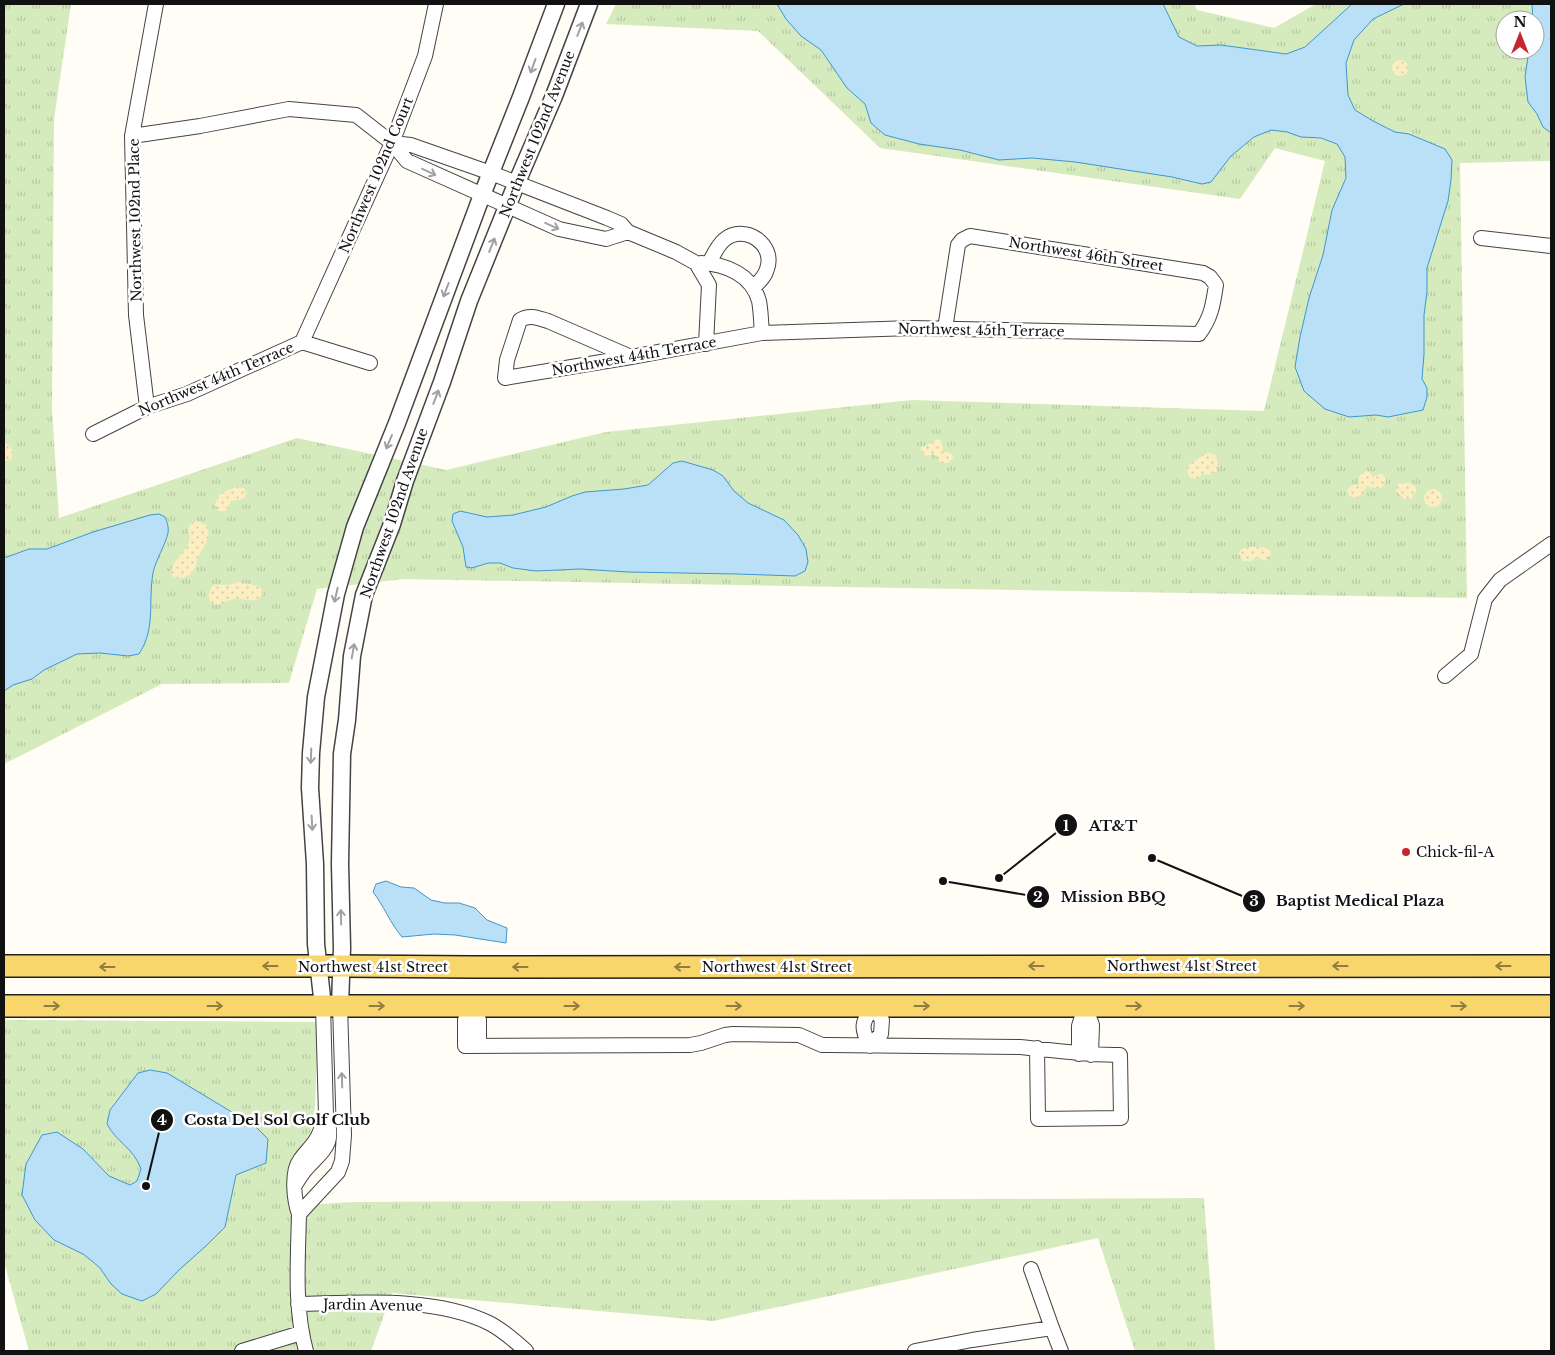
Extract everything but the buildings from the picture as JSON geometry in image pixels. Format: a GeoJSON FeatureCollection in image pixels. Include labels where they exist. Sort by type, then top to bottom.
{"type":"FeatureCollection","features":[{"type":"Feature","properties":{"kind":"main road","name":"Northwest 41st Street"},"geometry":{"type":"LineString","coordinates":[[4,966],[1551,966]]}},
{"type":"Feature","properties":{"kind":"main road"},"geometry":{"type":"LineString","coordinates":[[4,1006],[1551,1006]]}},
{"type":"Feature","properties":{"kind":"street","name":"Northwest 102nd Place"},"geometry":{"type":"LineString","coordinates":[[147,407],[136,315],[132,136],[156,4]]}},
{"type":"Feature","properties":{"kind":"street","name":"Northwest 102nd Court"},"geometry":{"type":"LineString","coordinates":[[302,342],[392,143],[425,56],[436,4]]}},
{"type":"Feature","properties":{"kind":"street","name":"Northwest 102nd Avenue"},"geometry":{"type":"LineString","coordinates":[[342,1164],[344,1135],[331,1006],[319,966],[316,944],[310,753],[316,697],[336,594],[356,527],[556,4]]}},
{"type":"Feature","properties":{"kind":"street","name":"Northwest 102nd Avenue"},"geometry":{"type":"LineString","coordinates":[[306,1351],[301,1333],[298,1304],[299,1214],[295,1204],[298,1180],[296,1168],[298,1162],[319,1134],[326,1116],[331,1006],[341,966],[342,754],[352,656],[364,595],[392,524],[405,481],[470,301],[590,4]]}},
{"type":"Feature","properties":{"kind":"street"},"geometry":{"type":"LineString","coordinates":[[132,136],[200,126],[289,109],[356,115],[392,143],[407,161],[559,229],[606,239],[628,232]]}},
{"type":"Feature","properties":{"kind":"street"},"geometry":{"type":"LineString","coordinates":[[392,143],[411,145],[517,182],[607,218],[620,224],[628,232],[702,263],[724,266],[736,272],[745,277],[754,288],[759,302],[762,333]]}},
{"type":"Feature","properties":{"kind":"street"},"geometry":{"type":"LineString","coordinates":[[702,263],[724,240],[733,235],[752,236],[766,248],[769,258],[764,276],[754,288]]}},
{"type":"Feature","properties":{"kind":"street","name":"Northwest 46th Street"},"geometry":{"type":"LineString","coordinates":[[945,328],[958,245],[962,240],[970,236],[1203,273],[1210,277],[1216,286],[1213,308],[1207,324],[1199,334]]}},
{"type":"Feature","properties":{"kind":"street"},"geometry":{"type":"LineString","coordinates":[[1481,238],[1551,246]]}},
{"type":"Feature","properties":{"kind":"street"},"geometry":{"type":"LineString","coordinates":[[702,263],[709,286],[706,344]]}},
{"type":"Feature","properties":{"kind":"street","name":"Northwest 44th Terrace"},"geometry":{"type":"LineString","coordinates":[[631,357],[548,321],[526,316],[520,320],[507,360],[505,378],[631,357],[706,344],[762,333]]}},
{"type":"Feature","properties":{"kind":"street","name":"Northwest 45th Terrace"},"geometry":{"type":"LineString","coordinates":[[762,333],[945,328],[1199,334]]}},
{"type":"Feature","properties":{"kind":"street","name":"Northwest 44th Terrace"},"geometry":{"type":"LineString","coordinates":[[92,434],[147,407],[186,394],[302,342],[370,363]]}},
{"type":"Feature","properties":{"kind":"street"},"geometry":{"type":"LineString","coordinates":[[1445,676],[1472,654],[1485,599],[1500,580],[1551,544]]}},
{"type":"Feature","properties":{"kind":"street"},"geometry":{"type":"LineString","coordinates":[[471,1006],[465,1020],[464,1046],[690,1045],[733,1034],[790,1034],[804,1036],[822,1045],[1020,1047],[1037,1048],[1085,1054],[1120,1055],[1121,1118],[1038,1119],[1037,1048]]}},
{"type":"Feature","properties":{"kind":"street"},"geometry":{"type":"LineString","coordinates":[[471,1006],[479,1020],[479,1046]]}},
{"type":"Feature","properties":{"kind":"street"},"geometry":{"type":"LineString","coordinates":[[870,1046],[882,1034],[882,1020],[873,1006]]}},
{"type":"Feature","properties":{"kind":"street"},"geometry":{"type":"LineString","coordinates":[[1085,1006],[1079,1026],[1085,1054]]}},
{"type":"Feature","properties":{"kind":"street","name":"Northwest 102nd Avenue"},"geometry":{"type":"LineString","coordinates":[[298,1180],[328,1144],[330,1128],[326,1116]]}},
{"type":"Feature","properties":{"kind":"street"},"geometry":{"type":"LineString","coordinates":[[299,1214],[338,1172],[342,1164],[328,1157],[324,1151]]}},
{"type":"Feature","properties":{"kind":"street"},"geometry":{"type":"LineString","coordinates":[[298,1180],[307,1183],[318,1193]]}},
{"type":"Feature","properties":{"kind":"street"},"geometry":{"type":"LineString","coordinates":[[1031,1269],[1061,1351]]}},
{"type":"Feature","properties":{"kind":"street","name":"Jardin Avenue"},"geometry":{"type":"LineString","coordinates":[[298,1304],[426,1305],[470,1316],[491,1324],[526,1351]]}},
{"type":"Feature","properties":{"kind":"street"},"geometry":{"type":"LineString","coordinates":[[915,1351],[953,1348],[1052,1328]]}},
{"type":"Feature","properties":{"kind":"street"},"geometry":{"type":"LineString","coordinates":[[242,1351],[301,1333]]}},
{"type":"Feature","properties":{"kind":"green space"},"geometry":{"type":"Polygon","coordinates":[[[4,4],[71,4],[54,119],[52,409],[59,518],[297,438],[446,470],[606,432],[912,400],[1264,411],[1325,161],[1275,148],[1240,199],[880,148],[758,31],[606,24],[616,4],[1194,4],[1197,10],[1274,28],[1316,4],[1551,4],[1551,161],[1460,163],[1467,598],[404,579],[317,589],[289,683],[162,684],[4,764],[4,4]]]}},
{"type":"Feature","properties":{"kind":"green space"},"geometry":{"type":"Polygon","coordinates":[[[4,1020],[318,1022],[315,1107],[311,1131],[296,1154],[288,1174],[289,1206],[352,1202],[1204,1198],[1215,1351],[1135,1351],[1098,1238],[713,1321],[392,1293],[371,1351],[29,1351],[4,1262],[4,1020]]]}},
{"type":"Feature","properties":{"kind":"sand"},"geometry":{"type":"Polygon","coordinates":[[[1400,60],[1406,62],[1408,68],[1406,74],[1400,76],[1394,74],[1392,68],[1394,62],[1400,60]]]}},
{"type":"Feature","properties":{"kind":"sand"},"geometry":{"type":"Polygon","coordinates":[[[937,439],[942,441],[943,452],[949,452],[953,455],[953,458],[948,463],[941,463],[934,454],[926,456],[921,451],[921,447],[937,439]]]}},
{"type":"Feature","properties":{"kind":"sand"},"geometry":{"type":"Polygon","coordinates":[[[4,442],[13,451],[11,459],[4,461],[4,442]]]}},
{"type":"Feature","properties":{"kind":"sand"},"geometry":{"type":"Polygon","coordinates":[[[1207,453],[1212,453],[1217,457],[1217,471],[1209,475],[1202,474],[1198,479],[1191,478],[1187,467],[1207,453]]]}},
{"type":"Feature","properties":{"kind":"sand"},"geometry":{"type":"Polygon","coordinates":[[[1366,471],[1373,477],[1383,474],[1386,480],[1385,484],[1381,488],[1367,486],[1357,498],[1349,496],[1347,490],[1352,485],[1358,485],[1360,475],[1366,471]]]}},
{"type":"Feature","properties":{"kind":"sand"},"geometry":{"type":"Polygon","coordinates":[[[1410,483],[1416,487],[1416,491],[1411,499],[1404,499],[1396,491],[1398,484],[1410,483]]]}},
{"type":"Feature","properties":{"kind":"sand"},"geometry":{"type":"Polygon","coordinates":[[[236,487],[244,488],[246,492],[245,498],[231,501],[226,511],[219,511],[215,505],[219,496],[223,492],[236,487]]]}},
{"type":"Feature","properties":{"kind":"sand"},"geometry":{"type":"Polygon","coordinates":[[[1433,489],[1439,492],[1442,498],[1439,504],[1433,507],[1427,504],[1424,498],[1427,492],[1433,489]]]}},
{"type":"Feature","properties":{"kind":"sand"},"geometry":{"type":"Polygon","coordinates":[[[196,521],[206,526],[208,530],[207,540],[192,573],[182,578],[174,577],[171,574],[173,565],[187,546],[189,542],[189,527],[196,521]]]}},
{"type":"Feature","properties":{"kind":"sand"},"geometry":{"type":"Polygon","coordinates":[[[1246,547],[1265,548],[1270,550],[1271,555],[1265,561],[1257,556],[1251,561],[1243,561],[1239,554],[1246,547]]]}},
{"type":"Feature","properties":{"kind":"sand"},"geometry":{"type":"Polygon","coordinates":[[[237,582],[259,586],[263,591],[259,599],[233,599],[220,604],[211,603],[208,596],[212,586],[230,585],[237,582]]]}},
{"type":"Feature","properties":{"kind":"water"},"geometry":{"type":"Polygon","coordinates":[[[777,4],[1163,4],[1179,37],[1197,46],[1221,45],[1286,54],[1305,47],[1352,4],[1404,4],[1373,19],[1354,40],[1346,63],[1348,95],[1355,110],[1395,132],[1409,134],[1445,149],[1452,160],[1448,201],[1427,268],[1422,379],[1427,388],[1427,397],[1423,410],[1388,417],[1376,415],[1349,417],[1325,409],[1304,391],[1295,367],[1309,298],[1323,255],[1332,210],[1346,178],[1345,157],[1337,144],[1321,138],[1301,137],[1287,132],[1271,130],[1254,137],[1231,156],[1211,182],[1202,184],[1172,177],[1075,162],[1032,158],[999,160],[960,150],[919,144],[885,135],[871,123],[865,104],[847,88],[821,50],[801,36],[786,19],[777,4]]]}},
{"type":"Feature","properties":{"kind":"water"},"geometry":{"type":"Polygon","coordinates":[[[1532,4],[1551,4],[1551,133],[1543,127],[1537,114],[1528,102],[1525,77],[1528,60],[1545,60],[1545,10],[1532,10],[1532,4]]]}},
{"type":"Feature","properties":{"kind":"water"},"geometry":{"type":"Polygon","coordinates":[[[682,461],[713,470],[723,476],[734,491],[748,503],[784,520],[798,535],[806,549],[808,562],[805,571],[795,576],[580,569],[536,571],[513,568],[500,563],[488,563],[472,568],[466,567],[463,547],[452,521],[453,514],[460,511],[487,517],[513,515],[546,507],[585,492],[648,485],[673,463],[682,461]]]}},
{"type":"Feature","properties":{"kind":"water"},"geometry":{"type":"Polygon","coordinates":[[[159,514],[165,517],[168,533],[153,573],[150,625],[139,654],[128,656],[100,653],[77,654],[44,670],[32,679],[13,685],[4,691],[4,558],[29,549],[47,549],[93,532],[159,514]]]}},
{"type":"Feature","properties":{"kind":"water"},"geometry":{"type":"Polygon","coordinates":[[[386,881],[401,887],[414,888],[431,900],[459,903],[475,908],[487,920],[507,928],[506,943],[455,935],[434,934],[402,937],[373,892],[376,884],[386,881]]]}},
{"type":"Feature","properties":{"kind":"water"},"geometry":{"type":"Polygon","coordinates":[[[150,1070],[167,1073],[255,1126],[268,1139],[266,1163],[236,1175],[225,1227],[156,1294],[142,1301],[122,1294],[111,1284],[100,1268],[83,1254],[54,1240],[35,1220],[22,1195],[26,1164],[42,1135],[57,1132],[83,1149],[109,1176],[130,1185],[137,1181],[141,1169],[138,1162],[107,1124],[110,1110],[138,1073],[150,1070]]]}},
{"type":"Feature","properties":{"kind":"place","name":"Chick-fil-A"},"geometry":{"type":"Point","coordinates":[1406,852]}},
{"type":"Feature","properties":{"kind":"place","name":"Baptist Medical Plaza"},"geometry":{"type":"Point","coordinates":[1152,858]}},
{"type":"Feature","properties":{"kind":"place","name":"AT&T"},"geometry":{"type":"Point","coordinates":[999,878]}},
{"type":"Feature","properties":{"kind":"place","name":"Mission BBQ"},"geometry":{"type":"Point","coordinates":[943,881]}},
{"type":"Feature","properties":{"kind":"place","name":"Costa Del Sol Golf Club"},"geometry":{"type":"Point","coordinates":[146,1186]}}]}
